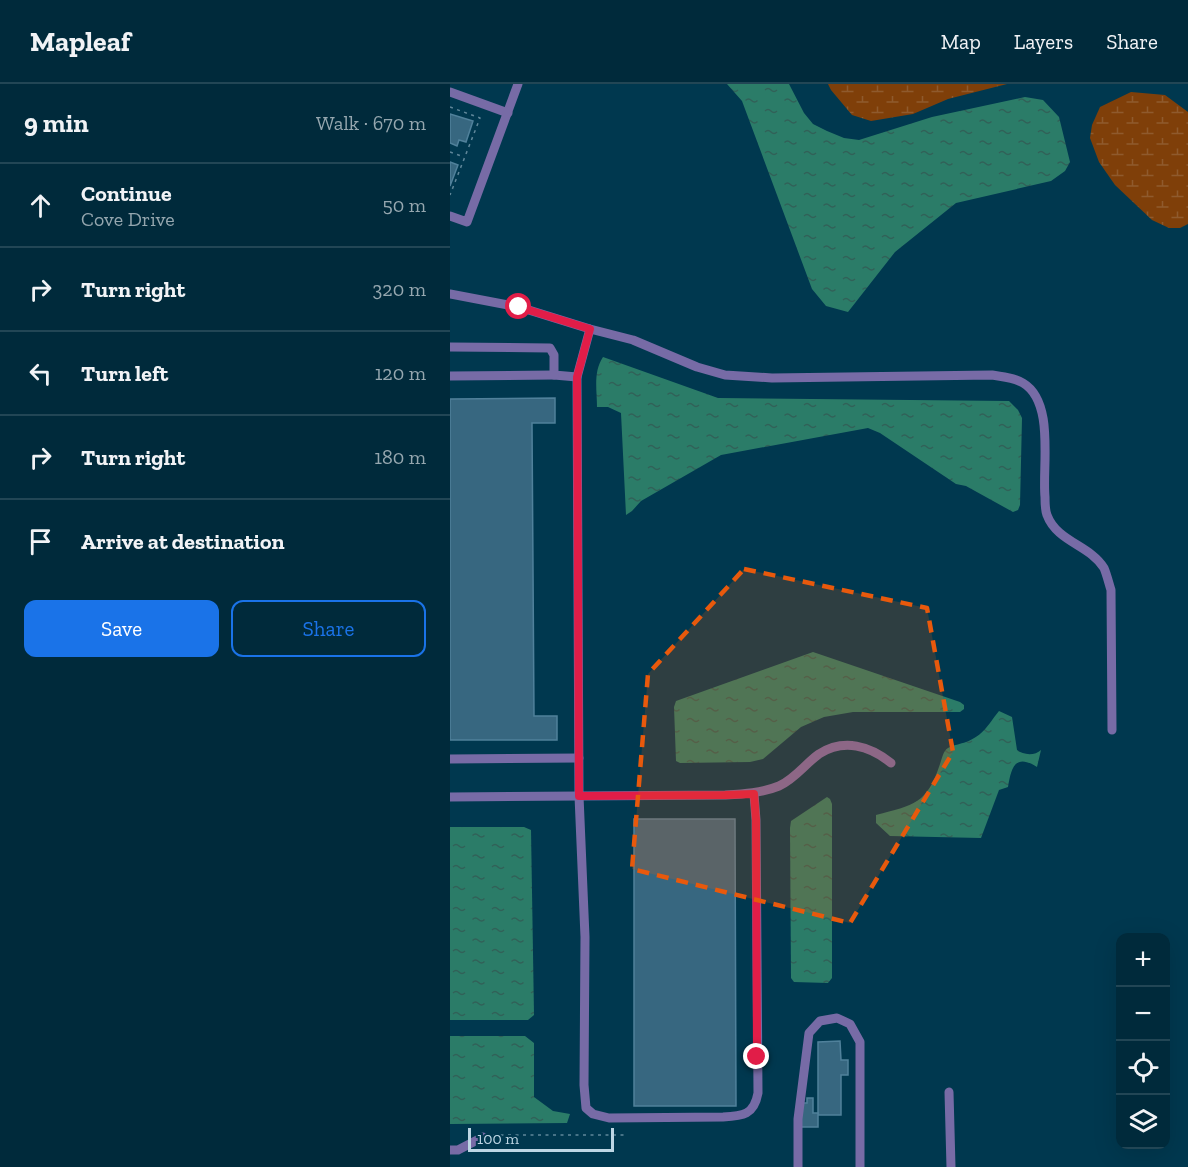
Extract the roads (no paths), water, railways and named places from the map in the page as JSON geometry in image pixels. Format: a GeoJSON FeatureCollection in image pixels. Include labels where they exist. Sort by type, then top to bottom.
{"type":"FeatureCollection","features":[{"type":"Feature","properties":{"kind":"street"},"geometry":{"type":"LineString","coordinates":[[450,216],[467,222],[518,84]]}},
{"type":"Feature","properties":{"kind":"street"},"geometry":{"type":"LineString","coordinates":[[450,92],[508,113]]}},
{"type":"Feature","properties":{"kind":"street"},"geometry":{"type":"LineString","coordinates":[[450,294],[519,307],[633,340],[697,367],[725,375],[772,378],[992,375],[1012,378],[1026,385],[1040,402],[1045,439],[1044,486],[1047,515],[1062,536],[1088,553],[1104,568],[1111,590],[1112,730]]}},
{"type":"Feature","properties":{"kind":"street"},"geometry":{"type":"LineString","coordinates":[[590,329],[577,377],[579,796],[585,937],[586,1108],[593,1114],[609,1118],[723,1118],[739,1116],[748,1112],[756,1104],[758,1093],[754,794]]}},
{"type":"Feature","properties":{"kind":"street"},"geometry":{"type":"LineString","coordinates":[[450,347],[549,348],[554,355],[554,375]]}},
{"type":"Feature","properties":{"kind":"street"},"geometry":{"type":"LineString","coordinates":[[450,376],[554,375],[577,377]]}},
{"type":"Feature","properties":{"kind":"street"},"geometry":{"type":"LineString","coordinates":[[450,797],[754,794],[780,785],[820,753],[843,745],[866,747],[891,763]]}},
{"type":"Feature","properties":{"kind":"street"},"geometry":{"type":"LineString","coordinates":[[450,759],[579,758]]}},
{"type":"Feature","properties":{"kind":"street"},"geometry":{"type":"LineString","coordinates":[[798,1167],[798,1119],[809,1033],[820,1021],[837,1018],[850,1024],[860,1042],[860,1167]]}},
{"type":"Feature","properties":{"kind":"street"},"geometry":{"type":"LineString","coordinates":[[949,1092],[951,1167]]}},
{"type":"Feature","properties":{"kind":"street"},"geometry":{"type":"LineString","coordinates":[[450,1150],[458,1150],[483,1137]]}},
{"type":"Feature","properties":{"kind":"water"},"geometry":{"type":"Polygon","coordinates":[[[727,84],[789,84],[804,113],[813,124],[844,138],[859,140],[932,117],[1025,97],[1043,100],[1059,117],[1070,162],[1065,171],[1051,181],[956,203],[895,252],[848,312],[826,306],[812,289],[742,101],[727,84]]]}},
{"type":"Feature","properties":{"kind":"water"},"geometry":{"type":"Polygon","coordinates":[[[603,357],[718,398],[1009,401],[1022,418],[1020,505],[1018,510],[1013,512],[966,486],[956,484],[880,433],[868,428],[721,455],[641,501],[626,515],[621,413],[608,407],[597,407],[597,375],[603,357]]]}},
{"type":"Feature","properties":{"kind":"water"},"geometry":{"type":"Polygon","coordinates":[[[813,652],[960,702],[964,705],[964,709],[960,712],[853,712],[824,717],[801,727],[763,759],[750,762],[680,763],[676,761],[674,707],[676,701],[813,652]]]}},
{"type":"Feature","properties":{"kind":"water"},"geometry":{"type":"Polygon","coordinates":[[[999,711],[1012,717],[1017,750],[1029,754],[1041,750],[1037,767],[1023,761],[1012,769],[1008,787],[999,790],[981,838],[890,836],[876,823],[876,815],[910,805],[924,795],[935,777],[946,749],[977,736],[985,730],[999,711]]]}},
{"type":"Feature","properties":{"kind":"water"},"geometry":{"type":"Polygon","coordinates":[[[827,797],[832,804],[832,978],[828,983],[794,982],[791,978],[791,821],[827,797]]]}},
{"type":"Feature","properties":{"kind":"water"},"geometry":{"type":"Polygon","coordinates":[[[450,827],[524,827],[531,830],[534,1015],[528,1020],[450,1020],[450,827]]]}},
{"type":"Feature","properties":{"kind":"water"},"geometry":{"type":"Polygon","coordinates":[[[450,1036],[525,1036],[534,1043],[534,1097],[553,1111],[570,1114],[567,1123],[450,1124],[450,1036]]]}}]}
